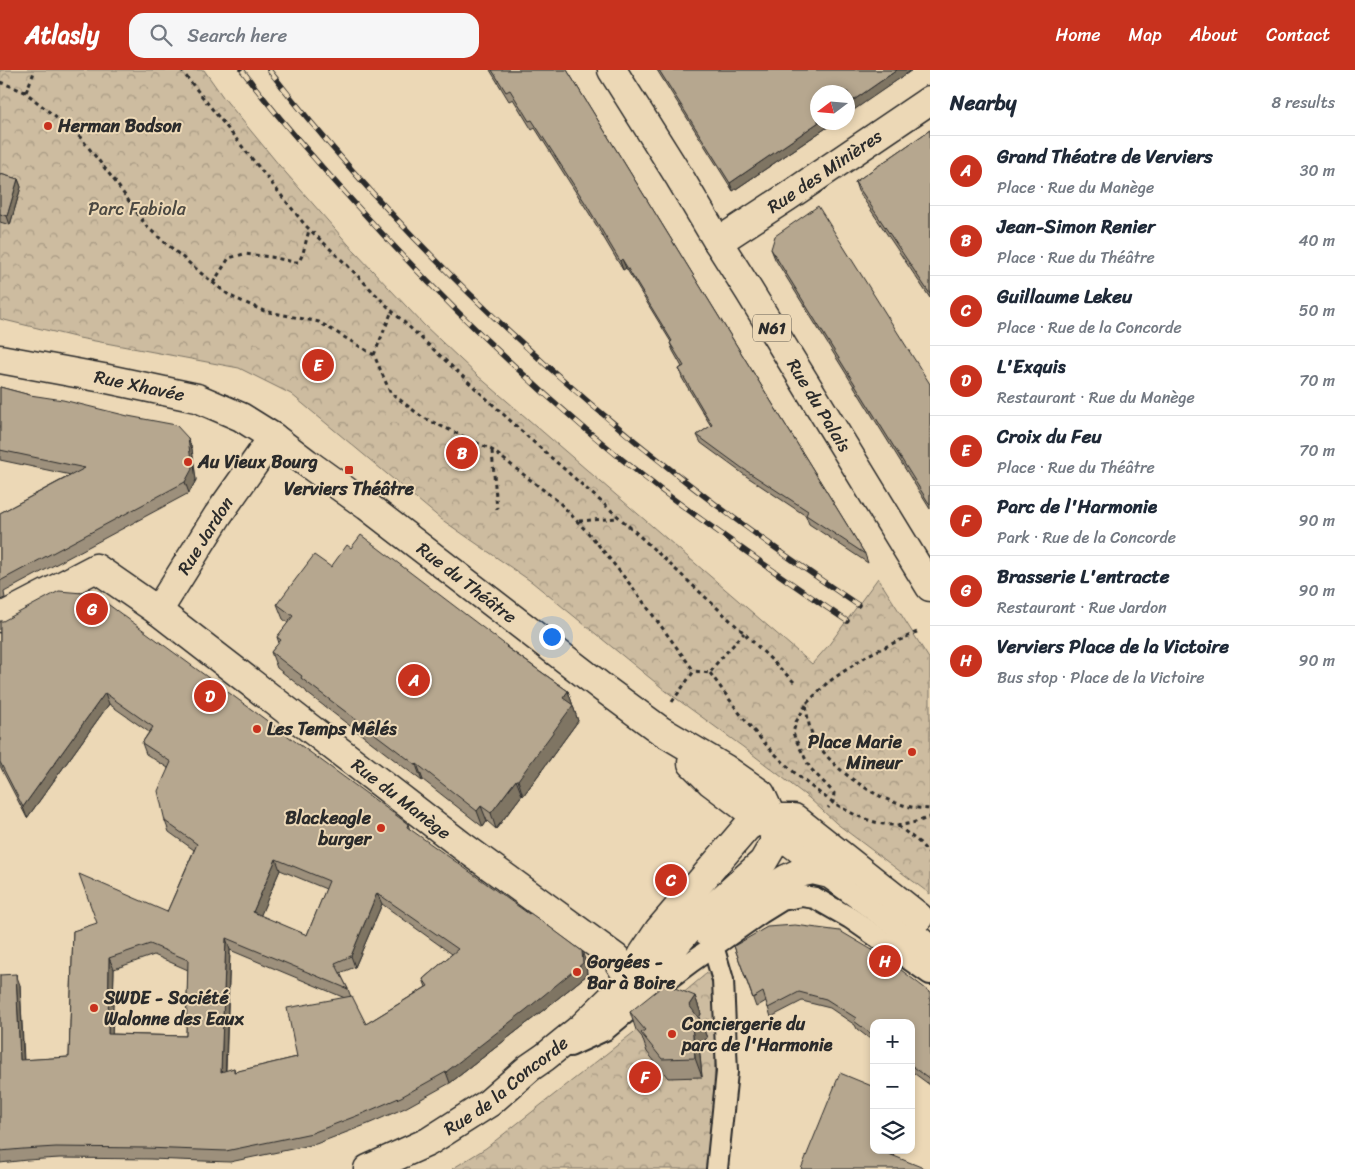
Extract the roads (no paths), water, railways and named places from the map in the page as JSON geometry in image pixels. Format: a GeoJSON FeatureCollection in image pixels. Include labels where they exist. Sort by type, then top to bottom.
{"type":"FeatureCollection","features":[{"type":"Feature","properties":{"kind":"street","name":"Rue du Palais"},"geometry":{"type":"LineString","coordinates":[[612,70],[930,587]]}},
{"type":"Feature","properties":{"kind":"street","name":"Rue des Minières"},"geometry":{"type":"LineString","coordinates":[[718,242],[930,100]]}},
{"type":"Feature","properties":{"kind":"street","name":"Rue Xhavée"},"geometry":{"type":"LineString","coordinates":[[0,358],[197,398],[241,417],[273,437]]}},
{"type":"Feature","properties":{"kind":"street","name":"Rue Jardon"},"geometry":{"type":"LineString","coordinates":[[158,611],[218,515],[273,437]]}},
{"type":"Feature","properties":{"kind":"street","name":"Rue du Théâtre"},"geometry":{"type":"LineString","coordinates":[[273,437],[367,506],[660,730]]}},
{"type":"Feature","properties":{"kind":"street","name":"Rue du Manège"},"geometry":{"type":"LineString","coordinates":[[0,618],[96,568],[158,611],[461,845],[616,958],[630,980]]}},
{"type":"Feature","properties":{"kind":"street"},"geometry":{"type":"LineString","coordinates":[[660,730],[711,782],[770,823],[806,854],[813,870],[830,874],[930,950]]}},
{"type":"Feature","properties":{"kind":"street"},"geometry":{"type":"LineString","coordinates":[[659,964],[687,931],[763,862],[773,845],[770,823],[762,794],[724,768],[660,730]]}},
{"type":"Feature","properties":{"kind":"street"},"geometry":{"type":"LineString","coordinates":[[711,782],[721,798],[727,813],[732,843]]}},
{"type":"Feature","properties":{"kind":"street"},"geometry":{"type":"LineString","coordinates":[[770,823],[794,818],[930,926]]}},
{"type":"Feature","properties":{"kind":"street","name":"Rue de la Concorde"},"geometry":{"type":"LineString","coordinates":[[630,980],[643,954],[660,930],[732,843],[747,827],[770,823]]}},
{"type":"Feature","properties":{"kind":"street","name":"Rue de la Concorde"},"geometry":{"type":"LineString","coordinates":[[368,1169],[428,1142],[489,1103],[513,1081],[582,1027],[630,980],[659,964],[780,882],[799,873],[813,870]]}},
{"type":"Feature","properties":{"kind":"lane"},"geometry":{"type":"LineString","coordinates":[[545,1057],[605,1030],[712,946],[782,900],[802,896],[815,898],[850,918],[930,974]]}},
{"type":"Feature","properties":{"kind":"lane"},"geometry":{"type":"LineString","coordinates":[[712,946],[723,980],[727,1072],[717,1169]]}},
{"type":"Feature","properties":{"kind":"railway"},"geometry":{"type":"LineString","coordinates":[[242,70],[298,139],[392,244],[502,355],[580,425],[661,490],[753,557],[847,621]]}},
{"type":"Feature","properties":{"kind":"railway"},"geometry":{"type":"LineString","coordinates":[[269,70],[363,182],[464,288],[517,339],[572,388],[685,481],[770,544],[858,605]]}},
{"type":"Feature","properties":{"kind":"place","name":"Herman Bodson"},"geometry":{"type":"Point","coordinates":[48,126]}},
{"type":"Feature","properties":{"kind":"place","name":"Croix du Feu"},"geometry":{"type":"Point","coordinates":[318,365]}},
{"type":"Feature","properties":{"kind":"place","name":"Jean-Simon Renier"},"geometry":{"type":"Point","coordinates":[462,453]}},
{"type":"Feature","properties":{"kind":"place","name":"Au Vieux Bourg"},"geometry":{"type":"Point","coordinates":[188,462]}},
{"type":"Feature","properties":{"kind":"place","name":"Verviers Théâtre"},"geometry":{"type":"Point","coordinates":[349,470]}},
{"type":"Feature","properties":{"kind":"place","name":"Brasserie L'entracte"},"geometry":{"type":"Point","coordinates":[92,609]}},
{"type":"Feature","properties":{"kind":"place","name":"Grand Théatre de Verviers"},"geometry":{"type":"Point","coordinates":[414,680]}},
{"type":"Feature","properties":{"kind":"place","name":"L'Exquis"},"geometry":{"type":"Point","coordinates":[210,696]}},
{"type":"Feature","properties":{"kind":"place","name":"Les Temps Mêlés"},"geometry":{"type":"Point","coordinates":[257,729]}},
{"type":"Feature","properties":{"kind":"place","name":"Place Marie Mineur"},"geometry":{"type":"Point","coordinates":[912,752]}},
{"type":"Feature","properties":{"kind":"place","name":"Blackeagle burger"},"geometry":{"type":"Point","coordinates":[381,828]}},
{"type":"Feature","properties":{"kind":"place","name":"Guillaume Lekeu"},"geometry":{"type":"Point","coordinates":[671,880]}},
{"type":"Feature","properties":{"kind":"place","name":"Verviers Place de la Victoire"},"geometry":{"type":"Point","coordinates":[885,961]}},
{"type":"Feature","properties":{"kind":"place","name":"Gorgées - Bar à Boire"},"geometry":{"type":"Point","coordinates":[577,972]}},
{"type":"Feature","properties":{"kind":"place","name":"SWDE - Société Walonne des Eaux"},"geometry":{"type":"Point","coordinates":[94,1008]}},
{"type":"Feature","properties":{"kind":"place","name":"Conciergerie du parc de l'Harmonie"},"geometry":{"type":"Point","coordinates":[672,1034]}},
{"type":"Feature","properties":{"kind":"place","name":"Parc de l'Harmonie"},"geometry":{"type":"Point","coordinates":[645,1077]}},
{"type":"Feature","properties":{"kind":"park label","name":"Parc Fabiola"},"geometry":{"type":"Point","coordinates":[137,209]}}]}
